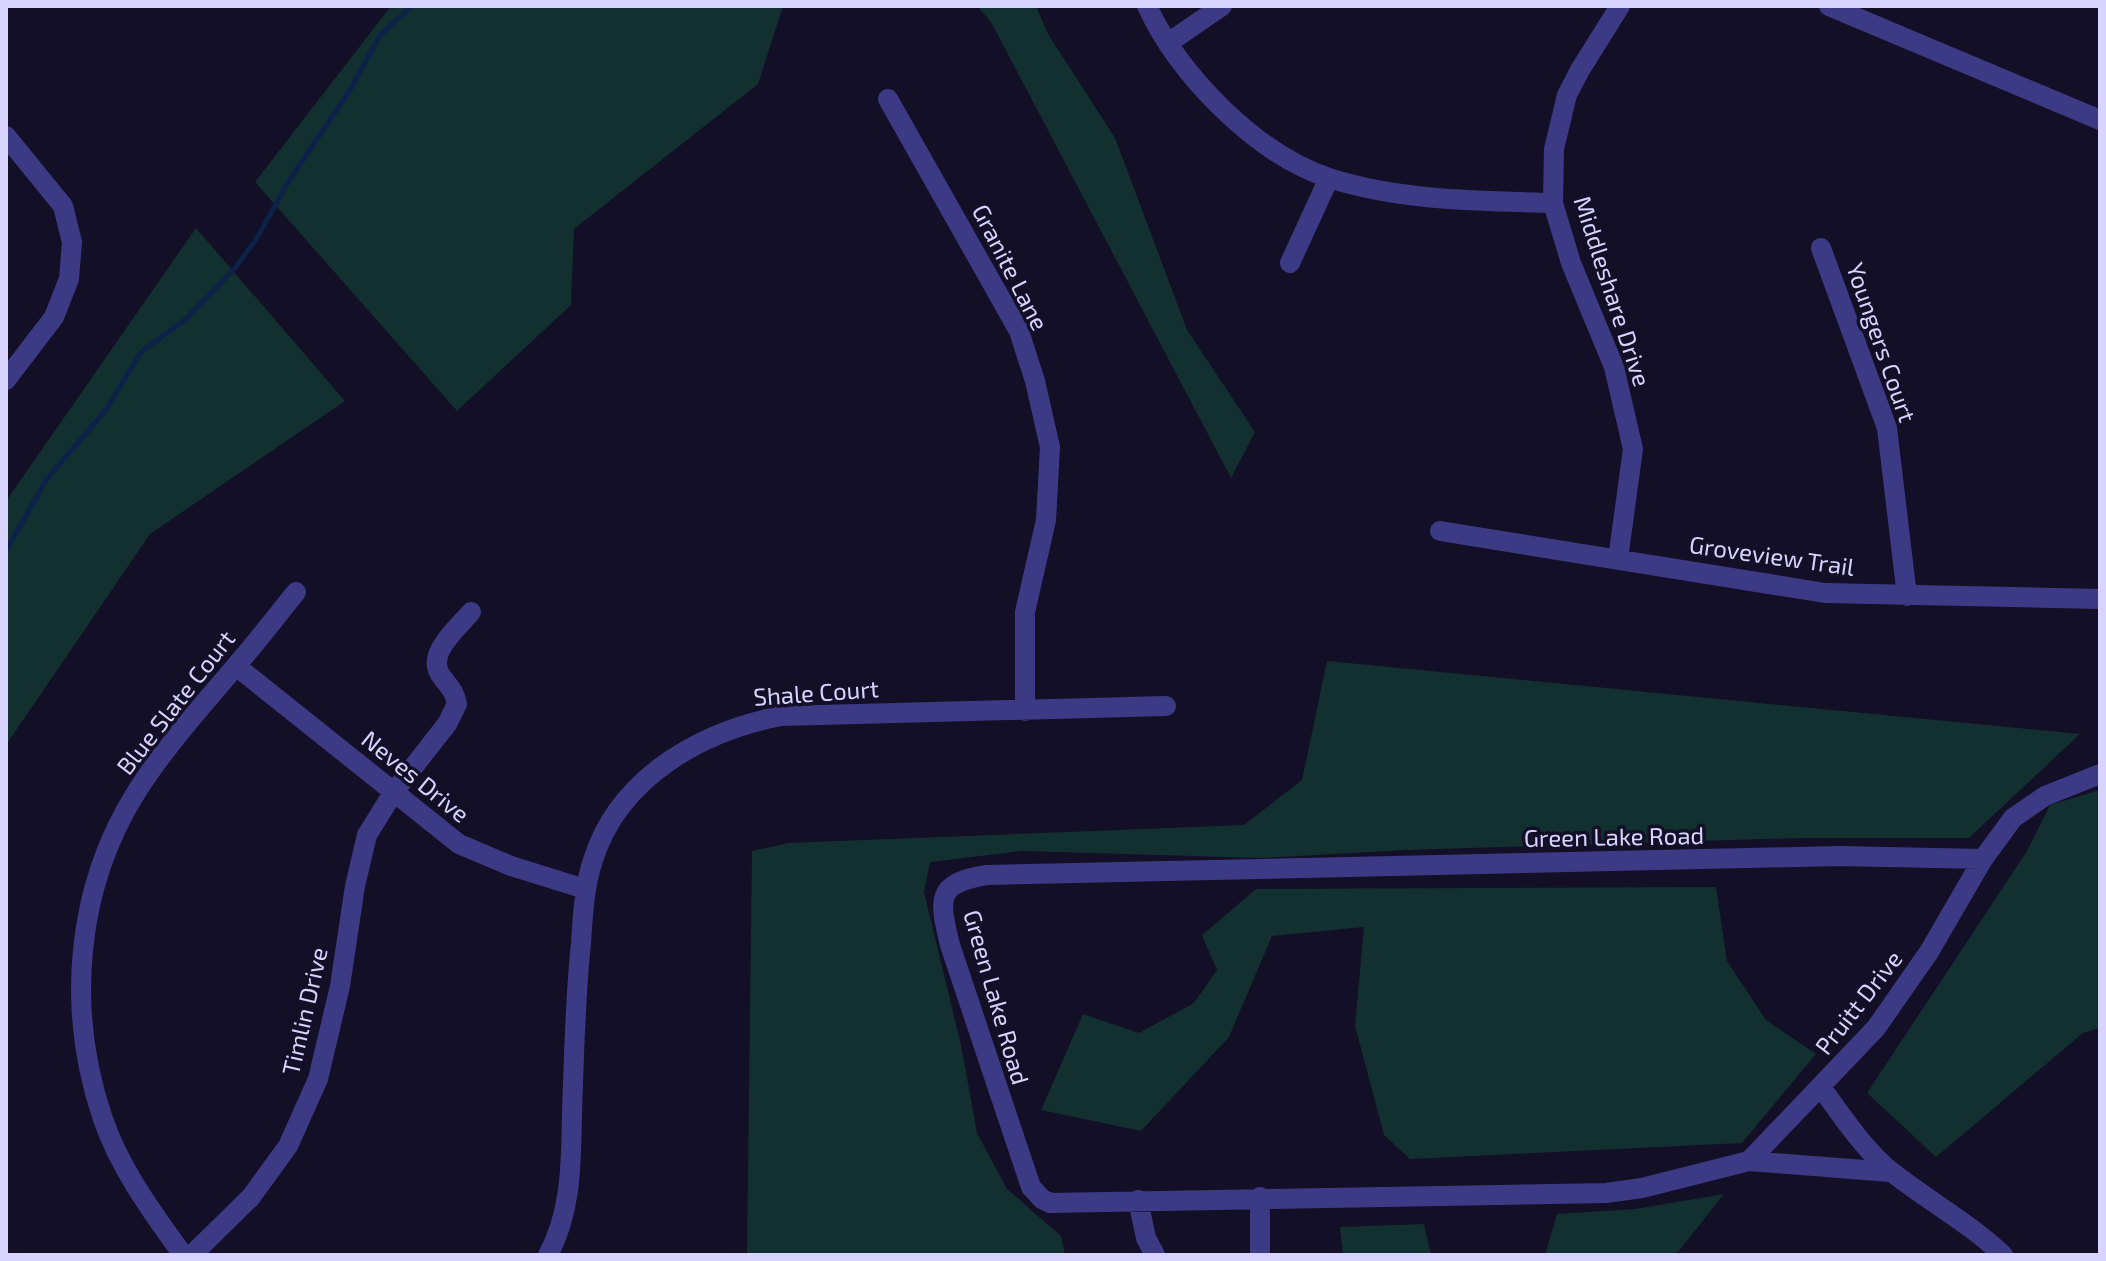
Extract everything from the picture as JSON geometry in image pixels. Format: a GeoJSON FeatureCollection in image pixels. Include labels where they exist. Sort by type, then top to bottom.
{"type":"FeatureCollection","features":[{"type":"Feature","properties":{"kind":"street"},"geometry":{"type":"LineString","coordinates":[[1147,6],[1191,76],[1239,124],[1288,159],[1329,178],[1400,194],[1553,203]]}},
{"type":"Feature","properties":{"kind":"street"},"geometry":{"type":"LineString","coordinates":[[1168,43],[1222,6]]}},
{"type":"Feature","properties":{"kind":"street","name":"Middleshare Drive"},"geometry":{"type":"LineString","coordinates":[[1618,559],[1633,449],[1614,367],[1571,263],[1553,203],[1554,149],[1567,95],[1620,6]]}},
{"type":"Feature","properties":{"kind":"street"},"geometry":{"type":"LineString","coordinates":[[1829,6],[2100,120]]}},
{"type":"Feature","properties":{"kind":"street","name":"Granite Lane"},"geometry":{"type":"LineString","coordinates":[[888,99],[1019,331],[1035,381],[1050,447],[1046,520],[1025,612],[1025,711]]}},
{"type":"Feature","properties":{"kind":"street"},"geometry":{"type":"LineString","coordinates":[[6,136],[63,206],[72,242],[69,279],[54,317],[6,380]]}},
{"type":"Feature","properties":{"kind":"street"},"geometry":{"type":"LineString","coordinates":[[1290,263],[1329,178]]}},
{"type":"Feature","properties":{"kind":"street","name":"Youngers Court"},"geometry":{"type":"LineString","coordinates":[[1821,248],[1887,428],[1907,596]]}},
{"type":"Feature","properties":{"kind":"street","name":"Groveview Trail"},"geometry":{"type":"LineString","coordinates":[[1440,531],[1825,593],[2100,599]]}},
{"type":"Feature","properties":{"kind":"street","name":"Blue Slate Court"},"geometry":{"type":"LineString","coordinates":[[183,1255],[138,1193],[104,1121],[86,1057],[80,967],[89,905],[106,852],[136,792],[195,712],[296,592]]}},
{"type":"Feature","properties":{"kind":"street","name":"Timlin Drive"},"geometry":{"type":"LineString","coordinates":[[192,1255],[251,1197],[288,1146],[318,1079],[340,986],[355,886],[367,835],[393,793],[447,724],[457,704],[454,689],[441,677],[436,661],[439,651],[471,612]]}},
{"type":"Feature","properties":{"kind":"street","name":"Neves Drive"},"geometry":{"type":"LineString","coordinates":[[236,666],[459,844],[511,866],[585,889]]}},
{"type":"Feature","properties":{"kind":"street","name":"Shale Court"},"geometry":{"type":"LineString","coordinates":[[548,1255],[561,1224],[570,1184],[576,992],[585,889],[594,857],[606,831],[625,803],[652,774],[683,751],[717,733],[781,716],[1166,706]]}},
{"type":"Feature","properties":{"kind":"street","name":"Pruitt Drive"},"geometry":{"type":"LineString","coordinates":[[2003,1255],[1943,1207],[1890,1172],[1845,1122],[1821,1087],[1876,1028],[1909,983],[1983,859],[2013,818],[2045,796],[2100,774]]}},
{"type":"Feature","properties":{"kind":"street","name":"Green Lake Road"},"geometry":{"type":"LineString","coordinates":[[1890,1172],[1749,1161],[1642,1188],[1606,1193],[1050,1203],[1031,1187],[950,945],[943,911],[945,893],[957,881],[987,875],[1840,856],[1983,859]]}},
{"type":"Feature","properties":{"kind":"street"},"geometry":{"type":"LineString","coordinates":[[1749,1161],[1821,1087]]}},
{"type":"Feature","properties":{"kind":"street"},"geometry":{"type":"LineString","coordinates":[[1260,1197],[1260,1255]]}},
{"type":"Feature","properties":{"kind":"street"},"geometry":{"type":"LineString","coordinates":[[1138,1200],[1146,1238],[1155,1255]]}},
{"type":"Feature","properties":{"kind":"green space"},"geometry":{"type":"Polygon","coordinates":[[[391,6],[783,6],[758,84],[574,229],[571,305],[457,411],[255,182],[391,6]]]}},
{"type":"Feature","properties":{"kind":"green space"},"geometry":{"type":"Polygon","coordinates":[[[977,6],[1036,6],[1048,34],[1115,138],[1187,330],[1255,432],[1231,478],[991,22],[977,6]]]}},
{"type":"Feature","properties":{"kind":"green space"},"geometry":{"type":"Polygon","coordinates":[[[196,228],[345,401],[150,534],[6,745],[6,501],[196,228]]]}},
{"type":"Feature","properties":{"kind":"green space"},"geometry":{"type":"Polygon","coordinates":[[[1327,661],[2080,734],[1969,838],[1800,838],[1406,850],[1261,858],[1023,851],[930,862],[924,892],[961,1045],[977,1133],[1007,1189],[1061,1236],[1065,1255],[747,1255],[752,851],[788,843],[1244,825],[1302,780],[1327,661]]]}},
{"type":"Feature","properties":{"kind":"green space"},"geometry":{"type":"Polygon","coordinates":[[[2100,790],[2100,1028],[2083,1033],[1936,1157],[1867,1093],[2027,851],[2050,805],[2100,790]]]}},
{"type":"Feature","properties":{"kind":"green space"},"geometry":{"type":"Polygon","coordinates":[[[1716,887],[1727,961],[1766,1020],[1816,1054],[1742,1143],[1410,1159],[1384,1135],[1355,1026],[1364,927],[1272,936],[1229,1037],[1141,1131],[1041,1110],[1083,1014],[1139,1033],[1194,1003],[1217,970],[1202,935],[1256,889],[1716,887]]]}},
{"type":"Feature","properties":{"kind":"green space"},"geometry":{"type":"Polygon","coordinates":[[[1724,1194],[1678,1252],[1661,1255],[1545,1255],[1557,1214],[1635,1209],[1724,1194]]]}},
{"type":"Feature","properties":{"kind":"green space"},"geometry":{"type":"Polygon","coordinates":[[[1424,1224],[1431,1255],[1343,1255],[1340,1227],[1424,1224]]]}},
{"type":"Feature","properties":{"kind":"waterway"},"geometry":{"type":"LineString","coordinates":[[6,551],[46,480],[106,410],[141,352],[186,319],[235,268],[350,90],[380,35],[412,6]]}}]}
